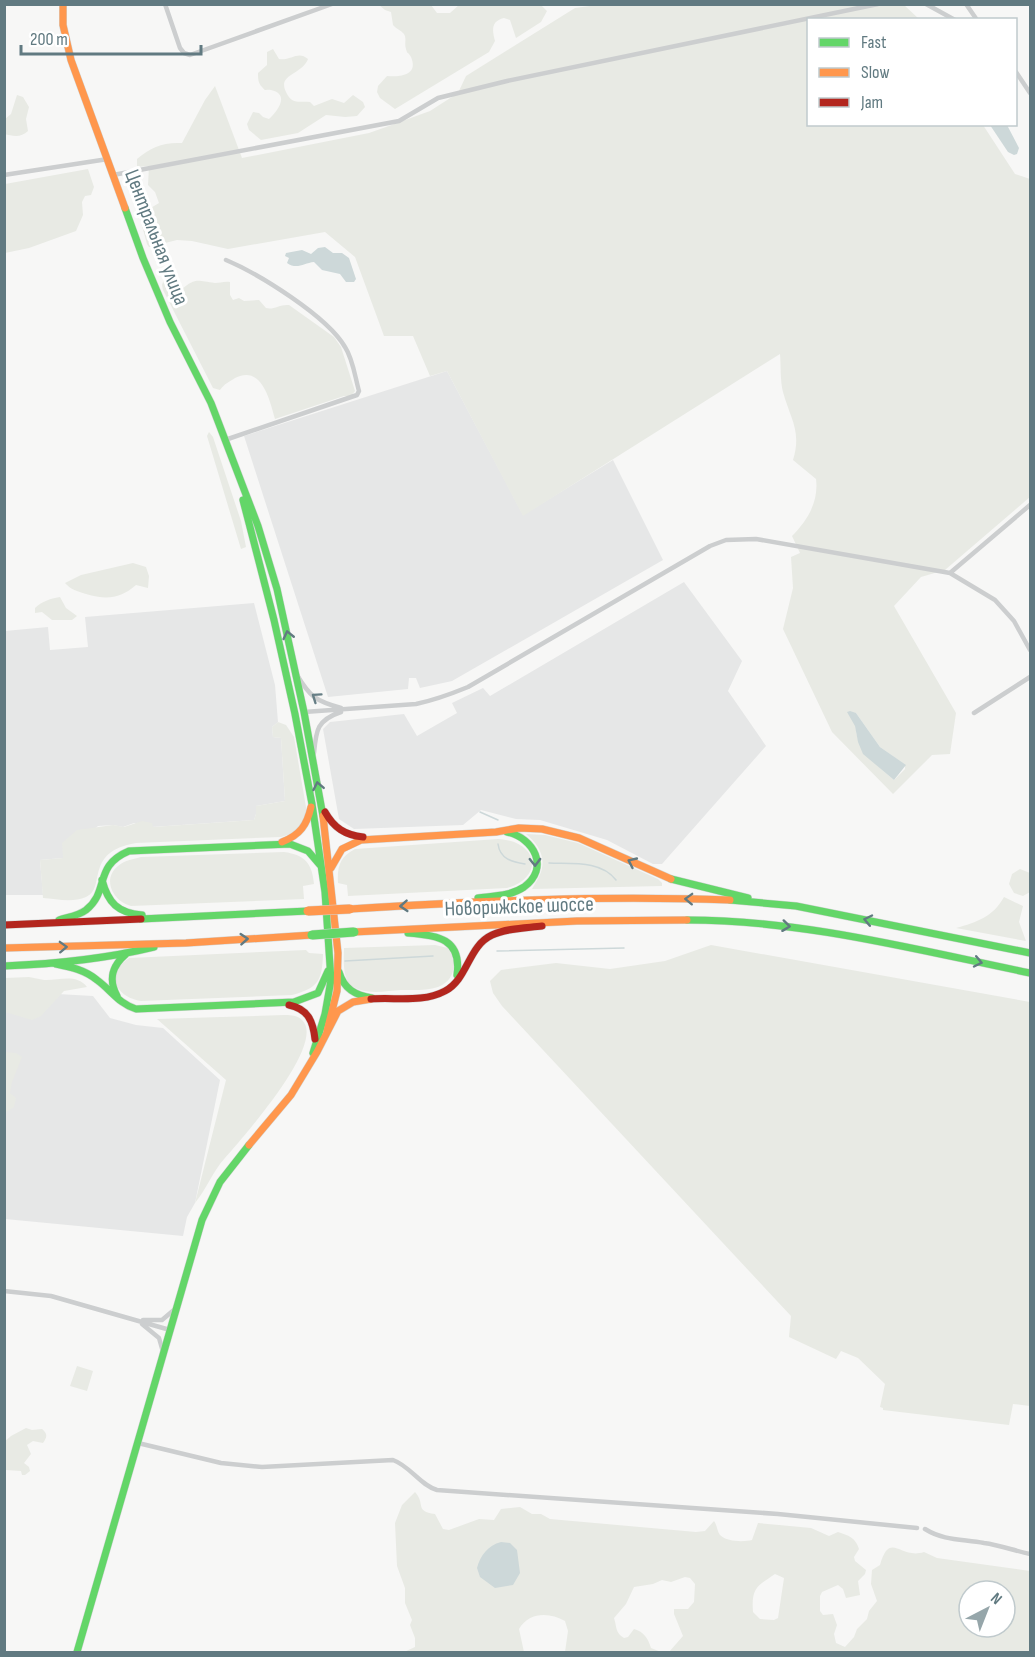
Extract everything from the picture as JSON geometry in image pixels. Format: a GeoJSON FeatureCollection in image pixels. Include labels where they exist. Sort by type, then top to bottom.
{"type":"FeatureCollection","features":[{"type":"Feature","properties":{"kind":"main road","name":"Центральная улица"},"geometry":{"type":"LineString","coordinates":[[63,4],[63,25],[71,60],[154,288],[199,376],[237,477]]}},
{"type":"Feature","properties":{"kind":"main road"},"geometry":{"type":"LineString","coordinates":[[237,477],[258,526],[277,590],[296,672],[300,713],[330,872],[334,964],[329,997],[310,1062]]}},
{"type":"Feature","properties":{"kind":"main road"},"geometry":{"type":"LineString","coordinates":[[237,477],[313,758],[321,867],[337,991],[327,1031]]}},
{"type":"Feature","properties":{"kind":"main road"},"geometry":{"type":"LineString","coordinates":[[317,805],[339,832],[377,838]]}},
{"type":"Feature","properties":{"kind":"main road"},"geometry":{"type":"LineString","coordinates":[[274,844],[302,831],[317,805]]}},
{"type":"Feature","properties":{"kind":"main road"},"geometry":{"type":"LineString","coordinates":[[496,832],[519,828],[561,833],[579,838],[676,881],[768,903]]}},
{"type":"Feature","properties":{"kind":"main road"},"geometry":{"type":"LineString","coordinates":[[330,872],[334,857],[343,846],[361,840],[496,832],[512,833],[530,843],[537,857],[537,867],[534,876],[522,889],[457,902]]}},
{"type":"Feature","properties":{"kind":"main road"},"geometry":{"type":"LineString","coordinates":[[45,923],[82,913],[88,909],[97,895],[109,862],[115,856],[129,851],[290,844],[312,853],[321,867]]}},
{"type":"Feature","properties":{"kind":"main road"},"geometry":{"type":"LineString","coordinates":[[102,878],[106,896],[116,909],[123,912],[133,915],[202,918]]}},
{"type":"Feature","properties":{"kind":"main road","name":"Новорижское шоссе"},"geometry":{"type":"LineString","coordinates":[[4,925],[202,918],[457,902],[661,898],[768,903],[843,915],[1030,952]]}},
{"type":"Feature","properties":{"kind":"main road","name":"Новорижское шоссе"},"geometry":{"type":"LineString","coordinates":[[4,948],[186,943],[384,930],[577,921],[691,919],[761,923],[860,938],[1030,973]]}},
{"type":"Feature","properties":{"kind":"main road"},"geometry":{"type":"LineString","coordinates":[[77,1653],[177,1305],[211,1197],[229,1170],[280,1109],[300,1081],[335,1015],[342,1008],[357,1002],[426,998],[444,992],[454,983],[477,946],[491,935],[577,921]]}},
{"type":"Feature","properties":{"kind":"main road"},"geometry":{"type":"LineString","coordinates":[[384,930],[428,934],[443,938],[450,944],[459,959],[458,974],[454,983]]}},
{"type":"Feature","properties":{"kind":"main road"},"geometry":{"type":"LineString","coordinates":[[4,966],[56,964],[186,943]]}},
{"type":"Feature","properties":{"kind":"main road"},"geometry":{"type":"LineString","coordinates":[[126,954],[115,965],[111,972],[111,980],[117,997],[136,1009]]}},
{"type":"Feature","properties":{"kind":"main road"},"geometry":{"type":"LineString","coordinates":[[56,964],[77,968],[93,976],[123,1006],[136,1009],[281,1004],[303,1000],[318,993],[334,964]]}},
{"type":"Feature","properties":{"kind":"main road"},"geometry":{"type":"LineString","coordinates":[[334,964],[345,987],[351,992],[381,999]]}},
{"type":"Feature","properties":{"kind":"main road"},"geometry":{"type":"LineString","coordinates":[[281,1004],[298,1006],[309,1014],[313,1021],[316,1042]]}},
{"type":"Feature","properties":{"kind":"street"},"geometry":{"type":"LineString","coordinates":[[165,4],[180,48],[184,53],[190,55],[333,4]]}},
{"type":"Feature","properties":{"kind":"street"},"geometry":{"type":"LineString","coordinates":[[812,18],[878,4]]}},
{"type":"Feature","properties":{"kind":"street"},"geometry":{"type":"LineString","coordinates":[[926,4],[951,18]]}},
{"type":"Feature","properties":{"kind":"street"},"geometry":{"type":"LineString","coordinates":[[966,4],[976,18]]}},
{"type":"Feature","properties":{"kind":"street"},"geometry":{"type":"LineString","coordinates":[[113,175],[399,121],[438,98],[448,95],[807,19]]}},
{"type":"Feature","properties":{"kind":"street"},"geometry":{"type":"LineString","coordinates":[[1017,74],[1030,93]]}},
{"type":"Feature","properties":{"kind":"street"},"geometry":{"type":"LineString","coordinates":[[4,175],[108,159]]}},
{"type":"Feature","properties":{"kind":"street"},"geometry":{"type":"LineString","coordinates":[[225,440],[359,394],[347,348],[335,332],[251,270],[226,260]]}},
{"type":"Feature","properties":{"kind":"street"},"geometry":{"type":"LineString","coordinates":[[950,573],[1030,505]]}},
{"type":"Feature","properties":{"kind":"street"},"geometry":{"type":"LineString","coordinates":[[300,713],[416,704],[433,701],[454,693],[468,687],[668,569],[726,540],[756,539],[950,573],[995,600],[1014,621],[1030,651]]}},
{"type":"Feature","properties":{"kind":"street"},"geometry":{"type":"LineString","coordinates":[[296,672],[312,697],[346,710]]}},
{"type":"Feature","properties":{"kind":"street"},"geometry":{"type":"LineString","coordinates":[[974,713],[1030,677]]}},
{"type":"Feature","properties":{"kind":"street"},"geometry":{"type":"LineString","coordinates":[[313,758],[319,726],[330,716],[346,710]]}},
{"type":"Feature","properties":{"kind":"street"},"geometry":{"type":"LineString","coordinates":[[4,1291],[51,1296],[170,1330]]}},
{"type":"Feature","properties":{"kind":"street"},"geometry":{"type":"LineString","coordinates":[[135,1320],[162,1320],[170,1315],[177,1305]]}},
{"type":"Feature","properties":{"kind":"street"},"geometry":{"type":"LineString","coordinates":[[135,1320],[156,1334],[162,1347],[162,1356]]}},
{"type":"Feature","properties":{"kind":"street"},"geometry":{"type":"LineString","coordinates":[[138,1443],[221,1463],[262,1467],[393,1460],[400,1462],[430,1488],[437,1490],[778,1514],[917,1528]]}},
{"type":"Feature","properties":{"kind":"street"},"geometry":{"type":"LineString","coordinates":[[925,1529],[946,1539],[986,1543],[1030,1554]]}},
{"type":"Feature","properties":{"kind":"shaded area"},"geometry":{"type":"Polygon","coordinates":[[[604,4],[904,5],[918,18],[807,18],[807,126],[984,126],[1015,174],[1030,179],[1030,497],[945,570],[921,577],[894,606],[956,713],[950,754],[932,755],[893,794],[832,732],[783,629],[793,588],[791,557],[800,553],[792,536],[814,503],[816,479],[793,460],[796,433],[782,387],[780,354],[523,516],[447,371],[430,376],[413,336],[384,336],[355,257],[325,232],[228,249],[177,240],[149,247],[147,244],[138,211],[149,209],[159,203],[155,192],[148,185],[149,166],[137,167],[137,159],[158,146],[182,143],[215,86],[242,158],[369,133],[430,111],[458,93],[466,76],[575,8],[604,4]],[[856,713],[857,735],[864,752],[870,759],[894,780],[905,769],[905,765],[880,747],[856,713]]]}},
{"type":"Feature","properties":{"kind":"shaded area"},"geometry":{"type":"Polygon","coordinates":[[[379,5],[431,5],[437,13],[450,13],[459,5],[541,5],[547,11],[541,22],[516,38],[510,20],[500,19],[494,26],[495,41],[489,52],[395,109],[380,98],[377,92],[378,86],[387,76],[410,72],[413,63],[406,49],[404,34],[393,25],[391,12],[379,5]]]}},
{"type":"Feature","properties":{"kind":"shaded area"},"geometry":{"type":"Polygon","coordinates":[[[273,49],[279,59],[301,55],[308,59],[285,82],[286,92],[293,101],[310,102],[314,106],[332,99],[344,103],[353,95],[363,102],[365,107],[357,116],[326,115],[298,133],[261,140],[249,130],[247,124],[253,112],[269,119],[281,103],[280,95],[264,89],[258,79],[258,73],[267,65],[267,52],[273,49]]]}},
{"type":"Feature","properties":{"kind":"shaded area"},"geometry":{"type":"Polygon","coordinates":[[[17,95],[23,97],[29,107],[26,119],[28,131],[20,136],[4,134],[5,119],[11,114],[17,95]]]}},
{"type":"Feature","properties":{"kind":"shaded area"},"geometry":{"type":"Polygon","coordinates":[[[991,126],[1008,126],[1019,148],[1017,154],[1008,152],[991,126]]]}},
{"type":"Feature","properties":{"kind":"shaded area"},"geometry":{"type":"Polygon","coordinates":[[[88,169],[94,187],[91,195],[85,196],[82,202],[83,215],[76,231],[29,248],[5,253],[5,184],[88,169]]]}},
{"type":"Feature","properties":{"kind":"shaded area"},"geometry":{"type":"Polygon","coordinates":[[[325,247],[333,253],[342,253],[349,258],[356,279],[354,282],[346,282],[340,274],[322,270],[314,262],[297,266],[287,263],[289,258],[285,256],[286,253],[302,250],[311,254],[318,248],[325,247]]]}},
{"type":"Feature","properties":{"kind":"shaded area"},"geometry":{"type":"Polygon","coordinates":[[[170,276],[181,290],[197,281],[230,282],[230,295],[233,300],[239,298],[244,301],[259,300],[266,308],[289,305],[334,337],[341,347],[355,391],[351,396],[344,396],[275,419],[263,386],[252,376],[244,375],[235,378],[220,390],[213,388],[163,290],[164,279],[170,276]]]}},
{"type":"Feature","properties":{"kind":"shaded area"},"geometry":{"type":"Polygon","coordinates":[[[447,371],[523,515],[613,460],[663,560],[452,681],[420,688],[416,678],[409,678],[408,689],[328,697],[244,436],[447,371]]]}},
{"type":"Feature","properties":{"kind":"shaded area"},"geometry":{"type":"Polygon","coordinates":[[[209,432],[213,437],[241,521],[246,547],[241,549],[207,436],[209,432]]]}},
{"type":"Feature","properties":{"kind":"shaded area"},"geometry":{"type":"Polygon","coordinates":[[[133,563],[146,567],[149,576],[148,588],[136,585],[118,596],[106,597],[77,591],[65,583],[81,575],[133,563]]]}},
{"type":"Feature","properties":{"kind":"shaded area"},"geometry":{"type":"Polygon","coordinates":[[[684,582],[742,661],[728,691],[766,746],[662,864],[653,864],[607,840],[540,820],[516,819],[481,810],[463,825],[354,829],[339,819],[323,729],[330,722],[404,714],[417,736],[457,713],[452,703],[483,688],[490,696],[684,582]]]}},
{"type":"Feature","properties":{"kind":"shaded area"},"geometry":{"type":"Polygon","coordinates":[[[60,597],[66,608],[77,616],[72,620],[52,620],[42,612],[35,613],[35,608],[41,604],[60,597]]]}},
{"type":"Feature","properties":{"kind":"shaded area"},"geometry":{"type":"Polygon","coordinates":[[[254,603],[275,685],[278,722],[272,727],[273,737],[281,738],[285,801],[256,806],[254,820],[152,827],[134,823],[123,827],[98,826],[63,858],[40,860],[43,895],[5,895],[5,631],[48,627],[50,650],[88,647],[85,617],[254,603]]]}},
{"type":"Feature","properties":{"kind":"shaded area"},"geometry":{"type":"Polygon","coordinates":[[[847,712],[856,713],[880,747],[906,765],[894,780],[863,754],[855,726],[847,712]]]}},
{"type":"Feature","properties":{"kind":"shaded area"},"geometry":{"type":"Polygon","coordinates":[[[278,722],[286,725],[294,737],[306,807],[305,819],[296,830],[281,837],[136,843],[109,854],[102,862],[92,892],[86,897],[70,900],[43,898],[40,860],[63,858],[62,843],[77,830],[113,825],[124,827],[142,821],[152,823],[153,827],[254,820],[256,806],[285,801],[281,738],[273,737],[272,727],[278,722]]]}},
{"type":"Feature","properties":{"kind":"shaded area"},"geometry":{"type":"Polygon","coordinates":[[[526,834],[545,835],[578,843],[658,879],[662,886],[532,889],[541,872],[542,856],[537,846],[526,834]]]}},
{"type":"Feature","properties":{"kind":"shaded area"},"geometry":{"type":"Polygon","coordinates":[[[498,839],[522,846],[532,860],[527,876],[519,883],[507,888],[348,896],[347,885],[338,883],[341,863],[346,855],[355,849],[498,839]]]}},
{"type":"Feature","properties":{"kind":"shaded area"},"geometry":{"type":"Polygon","coordinates":[[[284,852],[297,855],[309,865],[314,884],[303,886],[304,899],[131,906],[119,900],[110,884],[110,878],[118,866],[141,857],[284,852]]]}},
{"type":"Feature","properties":{"kind":"shaded area"},"geometry":{"type":"Polygon","coordinates":[[[1020,869],[1030,873],[1030,892],[1023,896],[1014,893],[1009,884],[1012,874],[1020,869]]]}},
{"type":"Feature","properties":{"kind":"shaded area"},"geometry":{"type":"Polygon","coordinates":[[[1004,897],[1023,906],[1019,922],[1026,941],[956,928],[984,918],[1000,904],[1004,897]]]}},
{"type":"Feature","properties":{"kind":"shaded area"},"geometry":{"type":"Polygon","coordinates":[[[435,945],[448,948],[454,965],[448,980],[438,987],[424,990],[367,991],[355,988],[347,980],[344,948],[435,945]]]}},
{"type":"Feature","properties":{"kind":"shaded area"},"geometry":{"type":"Polygon","coordinates":[[[711,945],[1030,1002],[1030,1406],[1013,1404],[1009,1425],[883,1410],[880,1407],[885,1384],[858,1358],[841,1351],[836,1359],[789,1337],[791,1316],[502,1006],[493,993],[490,981],[501,970],[556,963],[610,969],[665,961],[711,945]]]}},
{"type":"Feature","properties":{"kind":"shaded area"},"geometry":{"type":"Polygon","coordinates":[[[306,950],[309,953],[323,954],[320,977],[313,986],[292,995],[141,1001],[132,999],[119,990],[115,978],[117,971],[129,958],[306,950]]]}},
{"type":"Feature","properties":{"kind":"shaded area"},"geometry":{"type":"Polygon","coordinates":[[[29,977],[44,980],[78,980],[87,987],[64,991],[41,1016],[32,1020],[5,1012],[5,978],[29,977]]]}},
{"type":"Feature","properties":{"kind":"shaded area"},"geometry":{"type":"Polygon","coordinates":[[[4,991],[93,996],[110,1018],[136,1025],[163,1028],[220,1080],[195,1203],[187,1217],[183,1236],[5,1219],[4,991]]]}},
{"type":"Feature","properties":{"kind":"shaded area"},"geometry":{"type":"Polygon","coordinates":[[[296,1016],[302,1020],[307,1032],[303,1050],[277,1094],[220,1164],[195,1203],[226,1080],[157,1019],[296,1016]]]}},
{"type":"Feature","properties":{"kind":"shaded area"},"geometry":{"type":"Polygon","coordinates":[[[5,1052],[16,1053],[22,1057],[10,1093],[16,1098],[14,1107],[5,1113],[5,1052]]]}},
{"type":"Feature","properties":{"kind":"shaded area"},"geometry":{"type":"Polygon","coordinates":[[[77,1366],[93,1371],[87,1391],[70,1386],[77,1366]]]}},
{"type":"Feature","properties":{"kind":"shaded area"},"geometry":{"type":"Polygon","coordinates":[[[26,1428],[42,1429],[46,1436],[43,1443],[33,1441],[27,1445],[31,1454],[24,1463],[30,1471],[22,1475],[21,1471],[6,1470],[4,1442],[26,1428]]]}},
{"type":"Feature","properties":{"kind":"shaded area"},"geometry":{"type":"Polygon","coordinates":[[[415,1492],[422,1509],[435,1514],[443,1529],[449,1530],[479,1519],[494,1520],[501,1509],[520,1507],[532,1514],[541,1514],[550,1519],[696,1532],[705,1531],[714,1521],[720,1535],[736,1541],[752,1540],[758,1523],[811,1528],[829,1536],[838,1532],[842,1533],[856,1542],[859,1549],[854,1557],[855,1561],[866,1570],[858,1581],[860,1595],[846,1598],[843,1589],[838,1585],[822,1592],[820,1611],[823,1615],[833,1614],[837,1625],[834,1634],[836,1643],[845,1647],[867,1619],[869,1611],[877,1601],[871,1584],[872,1570],[880,1565],[888,1549],[924,1552],[937,1558],[1030,1571],[1030,1652],[669,1652],[683,1636],[674,1609],[688,1609],[694,1602],[695,1584],[690,1578],[685,1577],[671,1582],[662,1580],[634,1587],[626,1604],[614,1618],[621,1636],[628,1637],[634,1629],[637,1630],[645,1636],[651,1648],[661,1652],[565,1652],[568,1631],[565,1621],[552,1616],[540,1615],[528,1619],[519,1629],[524,1652],[404,1652],[415,1647],[415,1638],[410,1625],[412,1620],[405,1603],[405,1588],[397,1566],[395,1523],[402,1505],[415,1492]],[[775,1574],[757,1588],[753,1597],[753,1612],[760,1619],[778,1618],[784,1578],[775,1574]]]}},
{"type":"Feature","properties":{"kind":"shaded area"},"geometry":{"type":"Polygon","coordinates":[[[501,1542],[510,1543],[517,1550],[520,1573],[513,1585],[495,1588],[480,1577],[477,1568],[485,1552],[501,1542]]]}},
{"type":"Feature","properties":{"kind":"waterway"},"geometry":{"type":"LineString","coordinates":[[480,812],[498,820]]}},
{"type":"Feature","properties":{"kind":"waterway"},"geometry":{"type":"LineString","coordinates":[[498,844],[504,856],[511,861],[525,864]]}},
{"type":"Feature","properties":{"kind":"waterway"},"geometry":{"type":"LineString","coordinates":[[549,863],[594,866],[610,874],[616,880]]}},
{"type":"Feature","properties":{"kind":"waterway"},"geometry":{"type":"LineString","coordinates":[[497,951],[624,948]]}},
{"type":"Feature","properties":{"kind":"waterway"},"geometry":{"type":"LineString","coordinates":[[345,961],[433,956]]}},
{"type":"Feature","properties":{"kind":"traffic: fast"},"geometry":{"type":"LineString","coordinates":[[125,208],[170,322],[211,403],[258,526],[277,589],[304,712],[323,816]]}},
{"type":"Feature","properties":{"kind":"traffic: fast"},"geometry":{"type":"LineString","coordinates":[[243,500],[295,714],[312,804],[325,892],[331,980],[325,1014],[313,1053]]}},
{"type":"Feature","properties":{"kind":"traffic: fast"},"geometry":{"type":"LineString","coordinates":[[478,898],[519,890],[532,879],[536,871],[537,863],[531,847],[525,840],[507,832]]}},
{"type":"Feature","properties":{"kind":"traffic: fast"},"geometry":{"type":"LineString","coordinates":[[59,920],[86,910],[98,895],[110,864],[129,851],[290,844],[308,851],[320,865]]}},
{"type":"Feature","properties":{"kind":"traffic: fast"},"geometry":{"type":"LineString","coordinates":[[671,879],[748,898]]}},
{"type":"Feature","properties":{"kind":"traffic: fast"},"geometry":{"type":"LineString","coordinates":[[102,880],[107,895],[115,905],[126,912],[142,915]]}},
{"type":"Feature","properties":{"kind":"traffic: fast"},"geometry":{"type":"LineString","coordinates":[[730,900],[796,906],[1030,953]]}},
{"type":"Feature","properties":{"kind":"traffic: fast"},"geometry":{"type":"LineString","coordinates":[[141,919],[308,911]]}},
{"type":"Feature","properties":{"kind":"traffic: fast"},"geometry":{"type":"LineString","coordinates":[[687,920],[730,921],[817,931],[1030,973]]}},
{"type":"Feature","properties":{"kind":"traffic: fast"},"geometry":{"type":"LineString","coordinates":[[312,935],[354,932]]}},
{"type":"Feature","properties":{"kind":"traffic: fast"},"geometry":{"type":"LineString","coordinates":[[408,933],[429,935],[446,941],[452,946],[458,963],[457,975]]}},
{"type":"Feature","properties":{"kind":"traffic: fast"},"geometry":{"type":"LineString","coordinates":[[4,966],[80,960],[154,947]]}},
{"type":"Feature","properties":{"kind":"traffic: fast"},"geometry":{"type":"LineString","coordinates":[[117,996],[114,990],[113,973],[117,963],[126,954]]}},
{"type":"Feature","properties":{"kind":"traffic: fast"},"geometry":{"type":"LineString","coordinates":[[56,964],[88,974],[120,1000],[136,1009],[294,1002],[318,993],[328,971]]}},
{"type":"Feature","properties":{"kind":"traffic: fast"},"geometry":{"type":"LineString","coordinates":[[339,972],[347,987],[360,995],[372,998]]}},
{"type":"Feature","properties":{"kind":"traffic: fast"},"geometry":{"type":"LineString","coordinates":[[77,1652],[202,1220],[220,1182],[249,1145]]}},
{"type":"Feature","properties":{"kind":"traffic: slow"},"geometry":{"type":"LineString","coordinates":[[63,4],[63,25],[71,60],[125,208]]}},
{"type":"Feature","properties":{"kind":"traffic: slow"},"geometry":{"type":"LineString","coordinates":[[282,842],[302,829],[311,807]]}},
{"type":"Feature","properties":{"kind":"traffic: slow"},"geometry":{"type":"LineString","coordinates":[[323,816],[338,953],[337,991],[327,1031]]}},
{"type":"Feature","properties":{"kind":"traffic: slow"},"geometry":{"type":"LineString","coordinates":[[331,868],[342,849],[361,840],[496,832],[519,828],[542,829],[579,838],[671,879]]}},
{"type":"Feature","properties":{"kind":"traffic: slow"},"geometry":{"type":"LineString","coordinates":[[350,909],[540,900],[635,898],[730,900]]}},
{"type":"Feature","properties":{"kind":"traffic: slow"},"geometry":{"type":"LineString","coordinates":[[308,911],[350,909]]}},
{"type":"Feature","properties":{"kind":"traffic: slow"},"geometry":{"type":"LineString","coordinates":[[354,932],[577,921],[687,920]]}},
{"type":"Feature","properties":{"kind":"traffic: slow"},"geometry":{"type":"LineString","coordinates":[[4,948],[186,943],[312,935]]}},
{"type":"Feature","properties":{"kind":"traffic: slow"},"geometry":{"type":"LineString","coordinates":[[249,1145],[291,1095],[338,1011],[353,1002],[371,999]]}},
{"type":"Feature","properties":{"kind":"traffic: jam"},"geometry":{"type":"LineString","coordinates":[[325,812],[341,830],[363,837]]}},
{"type":"Feature","properties":{"kind":"traffic: jam"},"geometry":{"type":"LineString","coordinates":[[4,925],[141,919]]}},
{"type":"Feature","properties":{"kind":"traffic: jam"},"geometry":{"type":"LineString","coordinates":[[371,999],[418,998],[436,995],[453,986],[484,940],[504,931],[542,926]]}},
{"type":"Feature","properties":{"kind":"traffic: jam"},"geometry":{"type":"LineString","coordinates":[[289,1005],[305,1013],[313,1027],[315,1039]]}}]}
